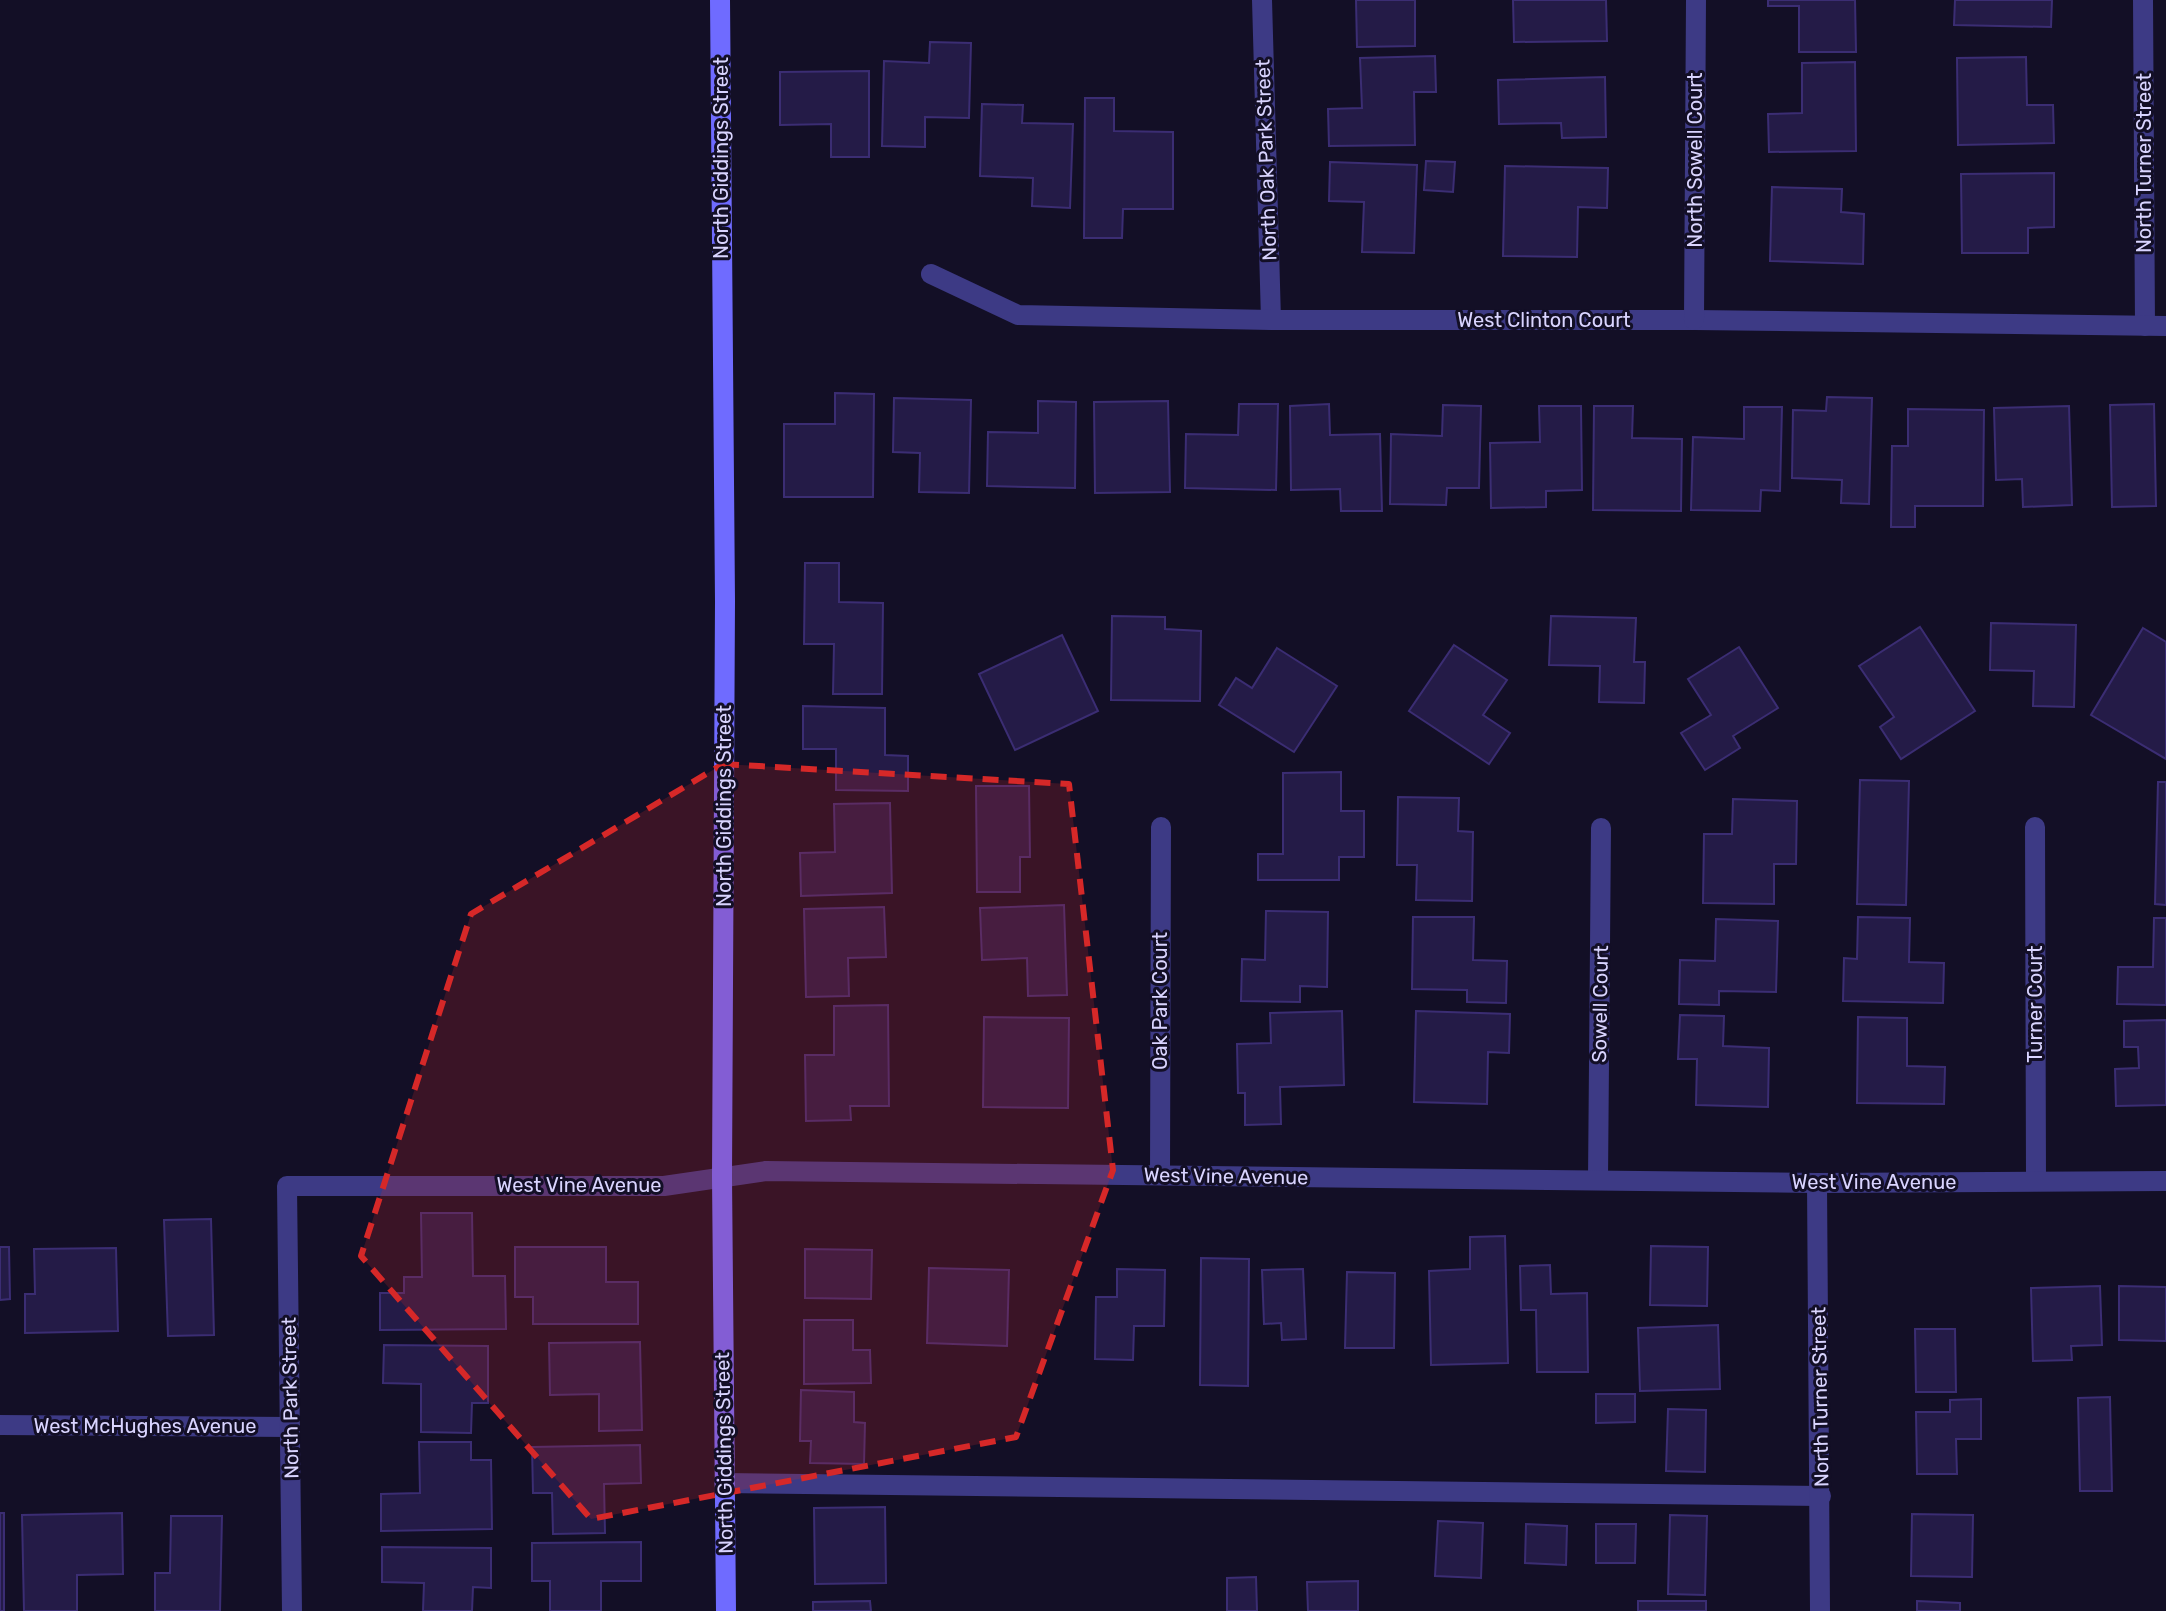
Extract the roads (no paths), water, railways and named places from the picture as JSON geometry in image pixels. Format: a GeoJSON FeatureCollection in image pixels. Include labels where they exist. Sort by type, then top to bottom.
{"type":"FeatureCollection","features":[{"type":"Feature","properties":{"kind":"street","name":"North Giddings Street"},"geometry":{"type":"LineString","coordinates":[[720,0],[725,601],[722,1177],[726,1611]]}},
{"type":"Feature","properties":{"kind":"street","name":"North Oak Park Street"},"geometry":{"type":"LineString","coordinates":[[1262,0],[1271,320]]}},
{"type":"Feature","properties":{"kind":"street","name":"North Sowell Court"},"geometry":{"type":"LineString","coordinates":[[1694,320],[1696,0]]}},
{"type":"Feature","properties":{"kind":"street","name":"North Turner Street"},"geometry":{"type":"LineString","coordinates":[[2143,0],[2145,326]]}},
{"type":"Feature","properties":{"kind":"street","name":"West Clinton Court"},"geometry":{"type":"LineString","coordinates":[[931,274],[1018,315],[1271,320],[1694,320],[2166,326]]}},
{"type":"Feature","properties":{"kind":"street","name":"Oak Park Court"},"geometry":{"type":"LineString","coordinates":[[1160,1175],[1161,827]]}},
{"type":"Feature","properties":{"kind":"street","name":"Turner Court"},"geometry":{"type":"LineString","coordinates":[[2035,827],[2036,1181]]}},
{"type":"Feature","properties":{"kind":"street","name":"Sowell Court"},"geometry":{"type":"LineString","coordinates":[[1598,1180],[1601,828]]}},
{"type":"Feature","properties":{"kind":"street","name":"West Vine Avenue"},"geometry":{"type":"LineString","coordinates":[[287,1186],[664,1186],[766,1171],[1817,1183],[2166,1181]]}},
{"type":"Feature","properties":{"kind":"street","name":"North Turner Street"},"geometry":{"type":"LineString","coordinates":[[1817,1183],[1820,1611]]}},
{"type":"Feature","properties":{"kind":"street","name":"North Park Street"},"geometry":{"type":"LineString","coordinates":[[287,1186],[292,1611]]}},
{"type":"Feature","properties":{"kind":"street","name":"West McHughes Avenue"},"geometry":{"type":"LineString","coordinates":[[0,1425],[290,1427]]}},
{"type":"Feature","properties":{"kind":"street"},"geometry":{"type":"LineString","coordinates":[[724,1483],[1821,1496]]}}]}
